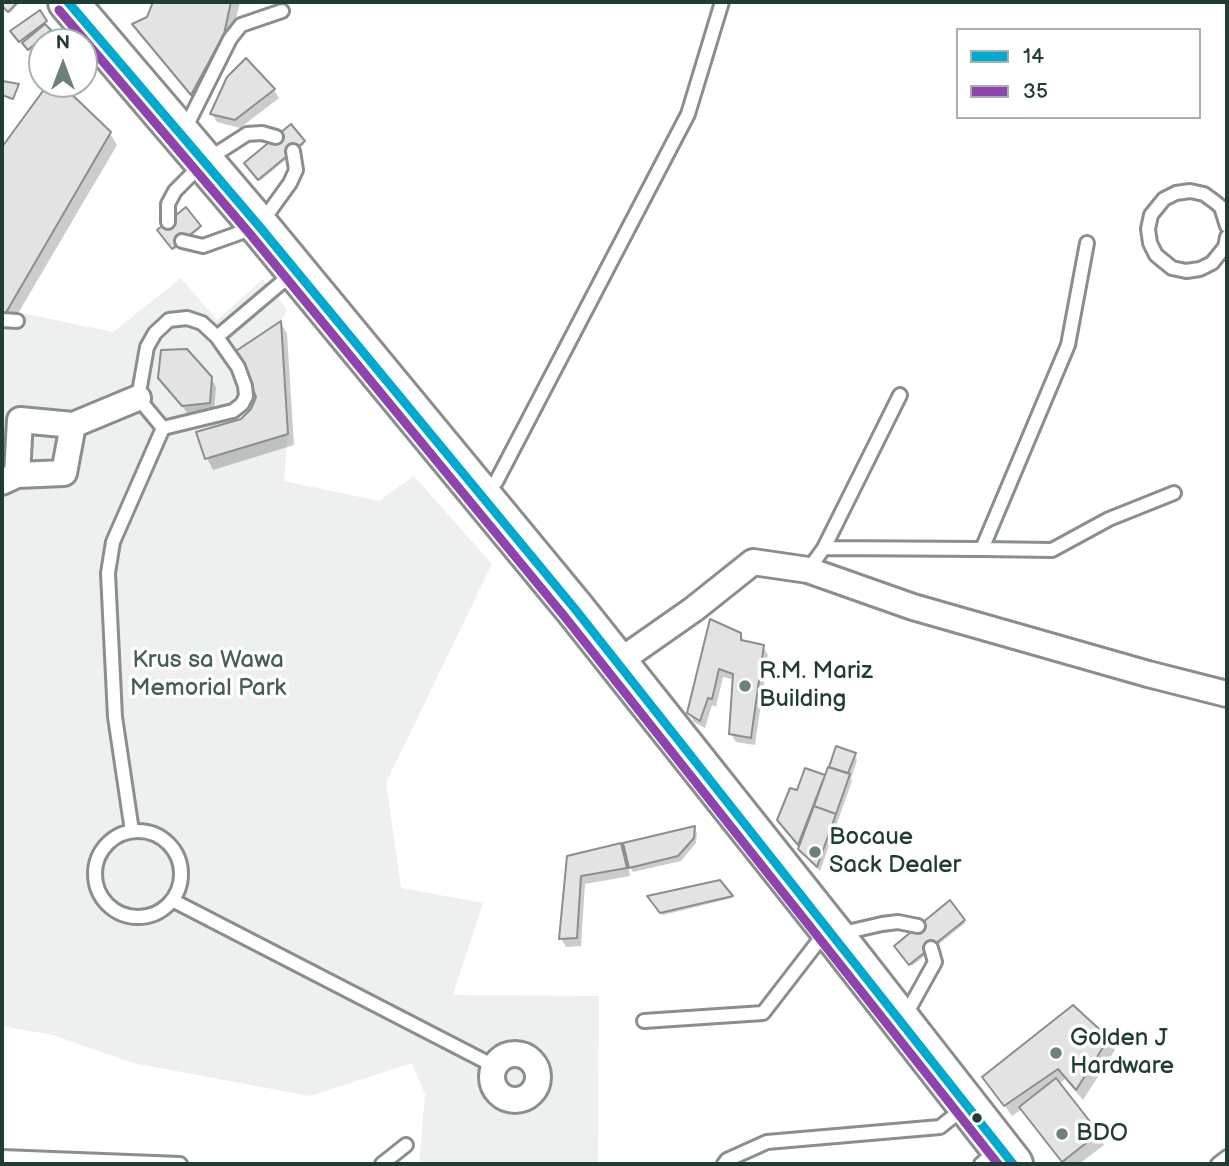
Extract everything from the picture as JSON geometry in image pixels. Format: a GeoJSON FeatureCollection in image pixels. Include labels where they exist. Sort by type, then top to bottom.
{"type":"FeatureCollection","features":[{"type":"Feature","properties":{"kind":"highway"},"geometry":{"type":"LineString","coordinates":[[68,2],[259,226],[617,663],[968,1106],[998,1159]]}},
{"type":"Feature","properties":{"kind":"street"},"geometry":{"type":"LineString","coordinates":[[73,425],[64,473],[9,479],[20,420],[73,425],[138,398]]}},
{"type":"Feature","properties":{"kind":"street"},"geometry":{"type":"LineString","coordinates":[[617,663],[694,609],[753,562],[808,570],[926,611],[1227,694]]}},
{"type":"Feature","properties":{"kind":"lane"},"geometry":{"type":"LineString","coordinates":[[481,494],[496,482],[688,114],[722,2]]}},
{"type":"Feature","properties":{"kind":"lane"},"geometry":{"type":"LineString","coordinates":[[168,222],[168,204],[193,148],[230,39],[241,25],[282,11]]}},
{"type":"Feature","properties":{"kind":"lane"},"geometry":{"type":"LineString","coordinates":[[193,148],[247,134],[262,133],[276,137]]}},
{"type":"Feature","properties":{"kind":"lane"},"geometry":{"type":"LineString","coordinates":[[182,241],[203,246],[259,226],[290,183],[296,170],[293,151]]}},
{"type":"Feature","properties":{"kind":"lane"},"geometry":{"type":"LineString","coordinates":[[1227,226],[1227,220],[1216,202],[1204,194],[1190,191],[1164,199],[1151,215],[1148,229],[1150,243],[1156,255],[1172,268],[1186,271],[1200,269],[1212,263],[1225,247],[1227,239]]}},
{"type":"Feature","properties":{"kind":"lane"},"geometry":{"type":"LineString","coordinates":[[982,549],[1068,345],[1087,243]]}},
{"type":"Feature","properties":{"kind":"lane"},"geometry":{"type":"LineString","coordinates":[[216,337],[295,270]]}},
{"type":"Feature","properties":{"kind":"lane"},"geometry":{"type":"LineString","coordinates":[[187,317],[202,323],[216,337],[238,367],[246,396],[242,404],[233,411],[163,428],[138,398],[147,347],[155,333],[169,320],[187,317]]}},
{"type":"Feature","properties":{"kind":"lane"},"geometry":{"type":"LineString","coordinates":[[2,320],[17,321]]}},
{"type":"Feature","properties":{"kind":"lane"},"geometry":{"type":"LineString","coordinates":[[808,570],[824,548],[900,395]]}},
{"type":"Feature","properties":{"kind":"lane"},"geometry":{"type":"LineString","coordinates":[[132,831],[115,717],[108,573],[113,542],[163,428]]}},
{"type":"Feature","properties":{"kind":"lane"},"geometry":{"type":"LineString","coordinates":[[824,548],[1052,550],[1109,519],[1174,493]]}},
{"type":"Feature","properties":{"kind":"lane"},"geometry":{"type":"LineString","coordinates":[[132,831],[160,837],[172,847],[178,857],[181,872],[178,890],[172,900],[157,913],[143,917],[126,916],[112,909],[103,900],[96,886],[96,862],[102,849],[113,839],[132,831]]}},
{"type":"Feature","properties":{"kind":"lane"},"geometry":{"type":"LineString","coordinates":[[172,900],[494,1066]]}},
{"type":"Feature","properties":{"kind":"lane"},"geometry":{"type":"LineString","coordinates":[[644,1021],[763,1013],[817,943],[834,935],[898,922],[918,926]]}},
{"type":"Feature","properties":{"kind":"lane"},"geometry":{"type":"LineString","coordinates":[[902,1021],[935,962],[931,948]]}},
{"type":"Feature","properties":{"kind":"lane"},"geometry":{"type":"LineString","coordinates":[[724,1164],[727,1160],[766,1142],[940,1127],[968,1106]]}},
{"type":"Feature","properties":{"kind":"lane"},"geometry":{"type":"LineString","coordinates":[[382,1164],[406,1145]]}},
{"type":"Feature","properties":{"kind":"lane"},"geometry":{"type":"LineString","coordinates":[[2,1157],[180,1164]]}},
{"type":"Feature","properties":{"kind":"lane"},"geometry":{"type":"LineString","coordinates":[[1218,1164],[1227,1157]]}},
{"type":"Feature","properties":{"kind":"green space","name":"Krus sa Wawa Memorial Park"},"geometry":{"type":"Polygon","coordinates":[[[181,278],[217,320],[263,279],[287,310],[281,321],[288,434],[284,481],[379,501],[414,476],[492,564],[386,783],[401,888],[483,903],[453,995],[599,996],[598,1164],[419,1164],[425,1094],[412,1063],[310,1096],[133,1063],[53,1035],[2,1026],[2,309],[113,332],[181,278]]]}},
{"type":"Feature","properties":{"kind":"building"},"geometry":{"type":"Polygon","coordinates":[[[2,2],[18,2],[8,12],[2,2]]]}},
{"type":"Feature","properties":{"kind":"building"},"geometry":{"type":"Polygon","coordinates":[[[153,2],[231,2],[224,34],[191,95],[132,24],[147,17],[153,2]]]}},
{"type":"Feature","properties":{"kind":"building"},"geometry":{"type":"Polygon","coordinates":[[[40,10],[47,21],[38,28],[28,28],[28,35],[19,42],[10,31],[40,10]]]}},
{"type":"Feature","properties":{"kind":"building"},"geometry":{"type":"Polygon","coordinates":[[[28,38],[28,50],[22,43],[28,38]]]}},
{"type":"Feature","properties":{"kind":"building"},"geometry":{"type":"Polygon","coordinates":[[[246,58],[275,89],[235,120],[210,114],[227,77],[246,58]]]}},
{"type":"Feature","properties":{"kind":"building"},"geometry":{"type":"Polygon","coordinates":[[[3,81],[19,84],[13,99],[2,95],[3,81]]]}},
{"type":"Feature","properties":{"kind":"building"},"geometry":{"type":"Polygon","coordinates":[[[38,98],[76,98],[111,132],[4,316],[2,315],[2,147],[38,98]]]}},
{"type":"Feature","properties":{"kind":"building"},"geometry":{"type":"Polygon","coordinates":[[[291,124],[305,141],[258,180],[244,163],[291,124]]]}},
{"type":"Feature","properties":{"kind":"building"},"geometry":{"type":"Polygon","coordinates":[[[186,207],[201,226],[172,249],[157,230],[186,207]]]}},
{"type":"Feature","properties":{"kind":"building"},"geometry":{"type":"Polygon","coordinates":[[[281,321],[288,434],[205,459],[196,432],[241,419],[251,409],[256,397],[244,364],[236,351],[281,321]]]}},
{"type":"Feature","properties":{"kind":"building"},"geometry":{"type":"Polygon","coordinates":[[[187,349],[212,377],[210,403],[182,406],[158,378],[161,350],[187,349]]]}},
{"type":"Feature","properties":{"kind":"building","name":"R.M. Mariz Building"},"geometry":{"type":"Polygon","coordinates":[[[710,619],[741,633],[741,640],[764,645],[751,738],[729,734],[733,674],[719,669],[712,699],[708,698],[700,721],[687,713],[710,619]]]}},
{"type":"Feature","properties":{"kind":"building"},"geometry":{"type":"Polygon","coordinates":[[[836,746],[856,753],[848,773],[829,767],[836,746]]]}},
{"type":"Feature","properties":{"kind":"building"},"geometry":{"type":"Polygon","coordinates":[[[828,767],[850,774],[836,814],[814,806],[828,767]]]}},
{"type":"Feature","properties":{"kind":"building"},"geometry":{"type":"Polygon","coordinates":[[[805,768],[825,775],[798,845],[777,820],[790,788],[797,790],[805,768]]]}},
{"type":"Feature","properties":{"kind":"building"},"geometry":{"type":"Polygon","coordinates":[[[814,806],[836,814],[817,867],[798,849],[814,806]]]}},
{"type":"Feature","properties":{"kind":"building"},"geometry":{"type":"Polygon","coordinates":[[[695,826],[694,838],[678,856],[629,868],[623,843],[695,826]]]}},
{"type":"Feature","properties":{"kind":"building"},"geometry":{"type":"Polygon","coordinates":[[[621,843],[627,868],[581,876],[577,938],[559,939],[567,856],[621,843]]]}},
{"type":"Feature","properties":{"kind":"building"},"geometry":{"type":"Polygon","coordinates":[[[720,880],[733,896],[660,913],[647,896],[720,880]]]}},
{"type":"Feature","properties":{"kind":"building"},"geometry":{"type":"Polygon","coordinates":[[[950,900],[965,920],[909,965],[894,946],[950,900]]]}},
{"type":"Feature","properties":{"kind":"building","name":"Golden J Hardware"},"geometry":{"type":"Polygon","coordinates":[[[1073,1005],[1109,1038],[1076,1090],[1058,1069],[1004,1106],[982,1077],[1073,1005]]]}},
{"type":"Feature","properties":{"kind":"building"},"geometry":{"type":"Polygon","coordinates":[[[1056,1078],[1099,1133],[1062,1162],[1019,1107],[1056,1078]]]}},
{"type":"Feature","properties":{"kind":"transit line","name":"14"},"geometry":{"type":"LineString","coordinates":[[68,2],[259,226],[575,609],[1013,1164]]}},
{"type":"Feature","properties":{"kind":"transit line","name":"35"},"geometry":{"type":"LineString","coordinates":[[59,10],[250,234],[565,617],[998,1164]]}},
{"type":"Feature","properties":{"kind":"place","name":"R.M. Mariz Building"},"geometry":{"type":"Point","coordinates":[745,686]}},
{"type":"Feature","properties":{"kind":"place","name":"Bocaue Sack Dealer"},"geometry":{"type":"Point","coordinates":[815,852]}},
{"type":"Feature","properties":{"kind":"place","name":"Golden J Hardware"},"geometry":{"type":"Point","coordinates":[1056,1053]}},
{"type":"Feature","properties":{"kind":"place","name":"BDO"},"geometry":{"type":"Point","coordinates":[1062,1134]}}]}
